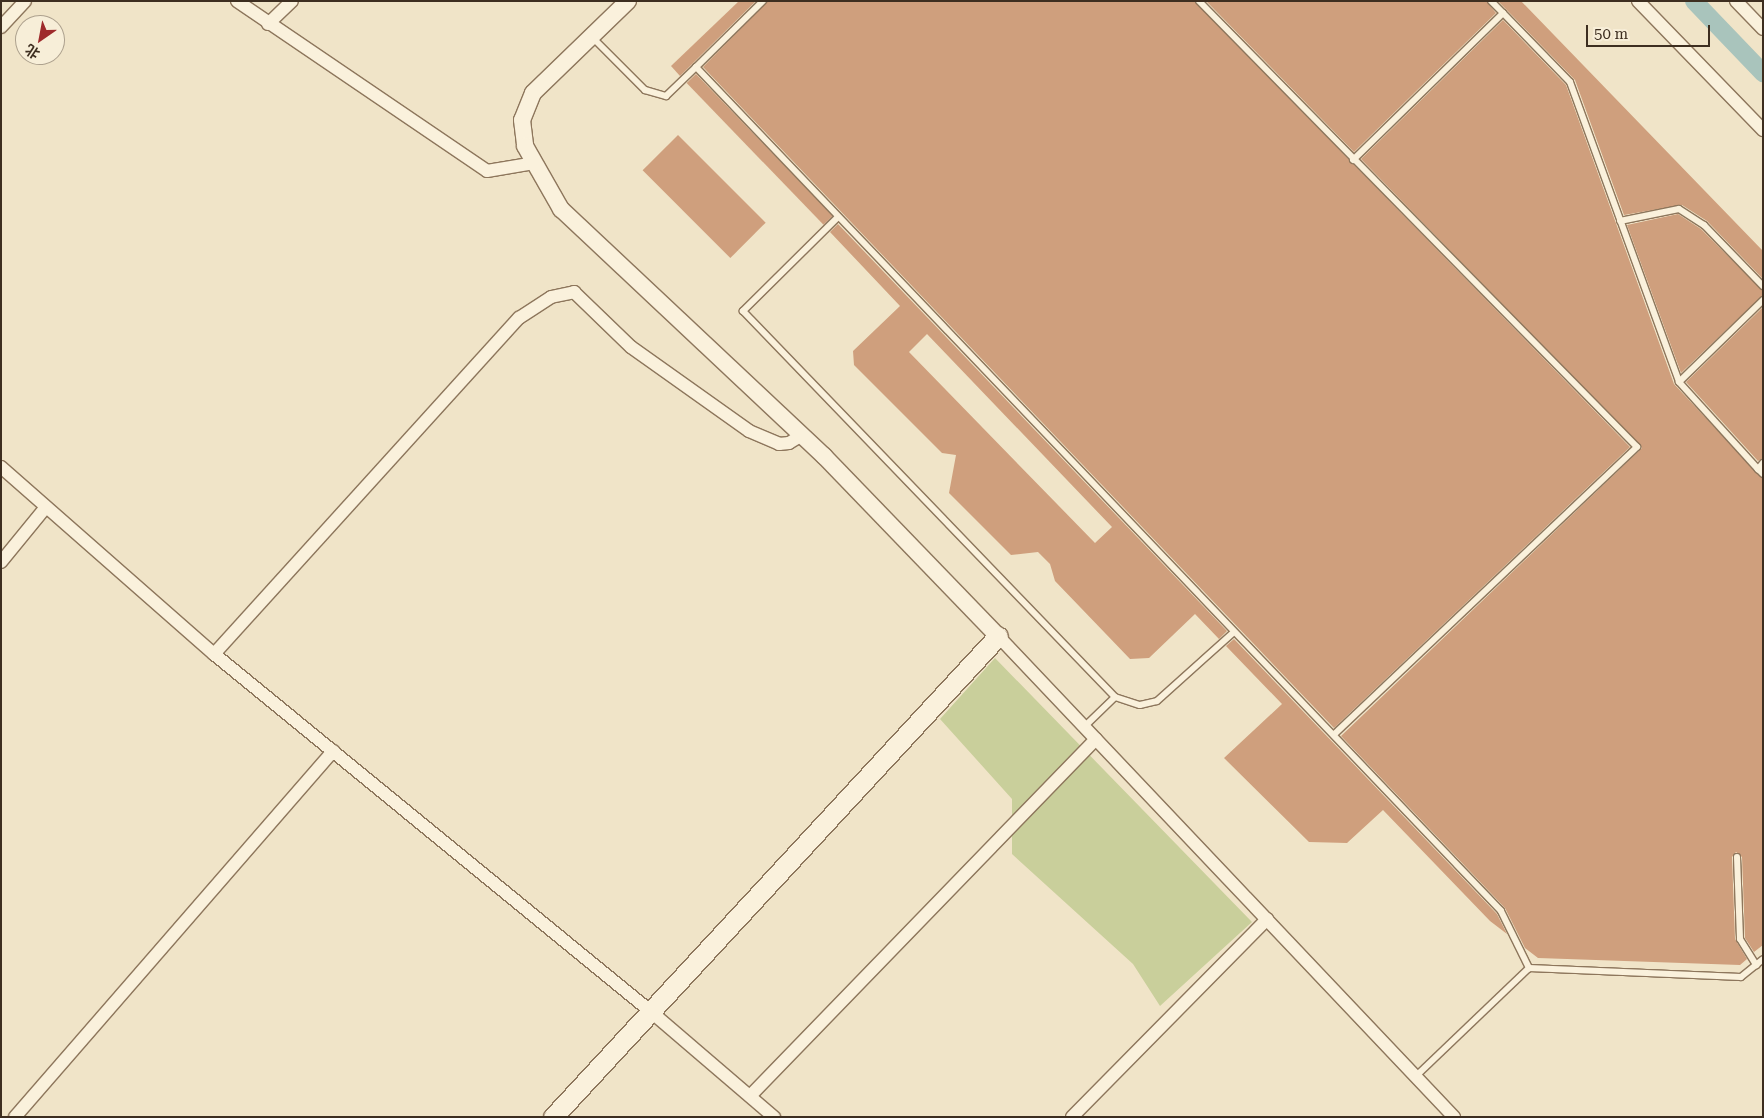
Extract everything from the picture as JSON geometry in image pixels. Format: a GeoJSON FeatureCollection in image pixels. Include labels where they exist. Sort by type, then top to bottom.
{"type":"FeatureCollection","features":[{"type":"Feature","properties":{"kind":"main road"},"geometry":{"type":"LineString","coordinates":[[553,1117],[998,636]]}},
{"type":"Feature","properties":{"kind":"street"},"geometry":{"type":"LineString","coordinates":[[1,27],[25,1]]}},
{"type":"Feature","properties":{"kind":"street"},"geometry":{"type":"LineString","coordinates":[[237,1],[268,24],[487,171],[535,163]]}},
{"type":"Feature","properties":{"kind":"street"},"geometry":{"type":"LineString","coordinates":[[268,24],[292,1]]}},
{"type":"Feature","properties":{"kind":"street"},"geometry":{"type":"LineString","coordinates":[[628,1],[533,93],[522,120],[526,146],[561,209],[802,435],[998,636],[1454,1117]]}},
{"type":"Feature","properties":{"kind":"street"},"geometry":{"type":"LineString","coordinates":[[1638,1],[1763,130]]}},
{"type":"Feature","properties":{"kind":"street"},"geometry":{"type":"LineString","coordinates":[[1736,1],[1763,29]]}},
{"type":"Feature","properties":{"kind":"street"},"geometry":{"type":"LineString","coordinates":[[214,654],[519,318],[551,297],[574,292],[631,347],[749,431],[779,444],[789,443],[802,435]]}},
{"type":"Feature","properties":{"kind":"street"},"geometry":{"type":"LineString","coordinates":[[1,467],[214,654],[650,1010],[774,1117]]}},
{"type":"Feature","properties":{"kind":"street"},"geometry":{"type":"LineString","coordinates":[[1,562],[46,507]]}},
{"type":"Feature","properties":{"kind":"street"},"geometry":{"type":"LineString","coordinates":[[750,1096],[1096,739]]}},
{"type":"Feature","properties":{"kind":"street"},"geometry":{"type":"LineString","coordinates":[[15,1117],[333,751]]}},
{"type":"Feature","properties":{"kind":"street"},"geometry":{"type":"LineString","coordinates":[[1072,1117],[1267,919]]}},
{"type":"Feature","properties":{"kind":"lane"},"geometry":{"type":"LineString","coordinates":[[591,36],[645,90],[666,96],[763,1]]}},
{"type":"Feature","properties":{"kind":"lane"},"geometry":{"type":"LineString","coordinates":[[1199,1],[1353,160],[1638,447],[1334,735]]}},
{"type":"Feature","properties":{"kind":"lane"},"geometry":{"type":"LineString","coordinates":[[1491,1],[1570,82],[1678,382],[1761,469]]}},
{"type":"Feature","properties":{"kind":"lane"},"geometry":{"type":"LineString","coordinates":[[1353,160],[1503,13]]}},
{"type":"Feature","properties":{"kind":"lane"},"geometry":{"type":"LineString","coordinates":[[696,67],[1501,911],[1529,968]]}},
{"type":"Feature","properties":{"kind":"lane"},"geometry":{"type":"LineString","coordinates":[[1620,221],[1679,209],[1704,225],[1763,286]]}},
{"type":"Feature","properties":{"kind":"lane"},"geometry":{"type":"LineString","coordinates":[[838,217],[743,311],[1115,697],[1140,705],[1157,701],[1234,632]]}},
{"type":"Feature","properties":{"kind":"lane"},"geometry":{"type":"LineString","coordinates":[[1678,382],[1763,300]]}},
{"type":"Feature","properties":{"kind":"lane"},"geometry":{"type":"LineString","coordinates":[[1084,727],[1115,697]]}},
{"type":"Feature","properties":{"kind":"lane"},"geometry":{"type":"LineString","coordinates":[[1737,857],[1740,939],[1756,964]]}},
{"type":"Feature","properties":{"kind":"lane"},"geometry":{"type":"LineString","coordinates":[[1416,1076],[1529,968],[1741,977],[1763,959]]}},
{"type":"Feature","properties":{"kind":"green space"},"geometry":{"type":"Polygon","coordinates":[[[995,658],[1252,922],[1160,1006],[1133,964],[1012,854],[1012,799],[940,719],[995,658]]]}},
{"type":"Feature","properties":{"kind":"building"},"geometry":{"type":"Polygon","coordinates":[[[739,1],[756,1],[680,76],[671,66],[739,1]]]}},
{"type":"Feature","properties":{"kind":"building"},"geometry":{"type":"Polygon","coordinates":[[[768,1],[1194,1],[1630,447],[1334,728],[703,67],[768,1]]]}},
{"type":"Feature","properties":{"kind":"building"},"geometry":{"type":"Polygon","coordinates":[[[1206,1],[1486,1],[1496,13],[1354,152],[1206,1]]]}},
{"type":"Feature","properties":{"kind":"building"},"geometry":{"type":"Polygon","coordinates":[[[1498,1],[1521,1],[1763,251],[1763,279],[1707,221],[1682,205],[1624,215],[1575,80],[1498,1]]]}},
{"type":"Feature","properties":{"kind":"building"},"geometry":{"type":"Polygon","coordinates":[[[1503,20],[1566,85],[1674,384],[1763,479],[1763,945],[1754,952],[1745,938],[1742,857],[1736,852],[1732,857],[1735,939],[1747,959],[1740,965],[1538,958],[1525,948],[1505,908],[1341,736],[1642,448],[1361,159],[1503,20]]]}},
{"type":"Feature","properties":{"kind":"building"},"geometry":{"type":"Polygon","coordinates":[[[696,74],[833,216],[823,225],[687,83],[696,74]]]}},
{"type":"Feature","properties":{"kind":"building"},"geometry":{"type":"Polygon","coordinates":[[[678,135],[766,223],[730,258],[643,170],[678,135]]]}},
{"type":"Feature","properties":{"kind":"building"},"geometry":{"type":"Polygon","coordinates":[[[1678,214],[1701,229],[1763,291],[1763,295],[1681,373],[1627,225],[1678,214]]]}},
{"type":"Feature","properties":{"kind":"building"},"geometry":{"type":"Polygon","coordinates":[[[838,224],[1227,631],[1219,639],[1195,614],[1149,658],[1130,659],[1055,581],[1050,564],[1038,552],[1011,555],[949,493],[956,455],[942,453],[854,365],[853,351],[900,306],[830,232],[838,224]],[[927,334],[909,352],[1095,543],[1112,527],[927,334]]]}},
{"type":"Feature","properties":{"kind":"building"},"geometry":{"type":"Polygon","coordinates":[[[1763,307],[1763,458],[1758,461],[1686,382],[1763,307]]]}},
{"type":"Feature","properties":{"kind":"building"},"geometry":{"type":"Polygon","coordinates":[[[1234,639],[1497,914],[1507,934],[1490,921],[1383,810],[1347,843],[1309,842],[1224,758],[1282,704],[1226,646],[1234,639]]]}},
{"type":"Feature","properties":{"kind":"waterway"},"geometry":{"type":"LineString","coordinates":[[1694,1],[1763,73]]}}]}
